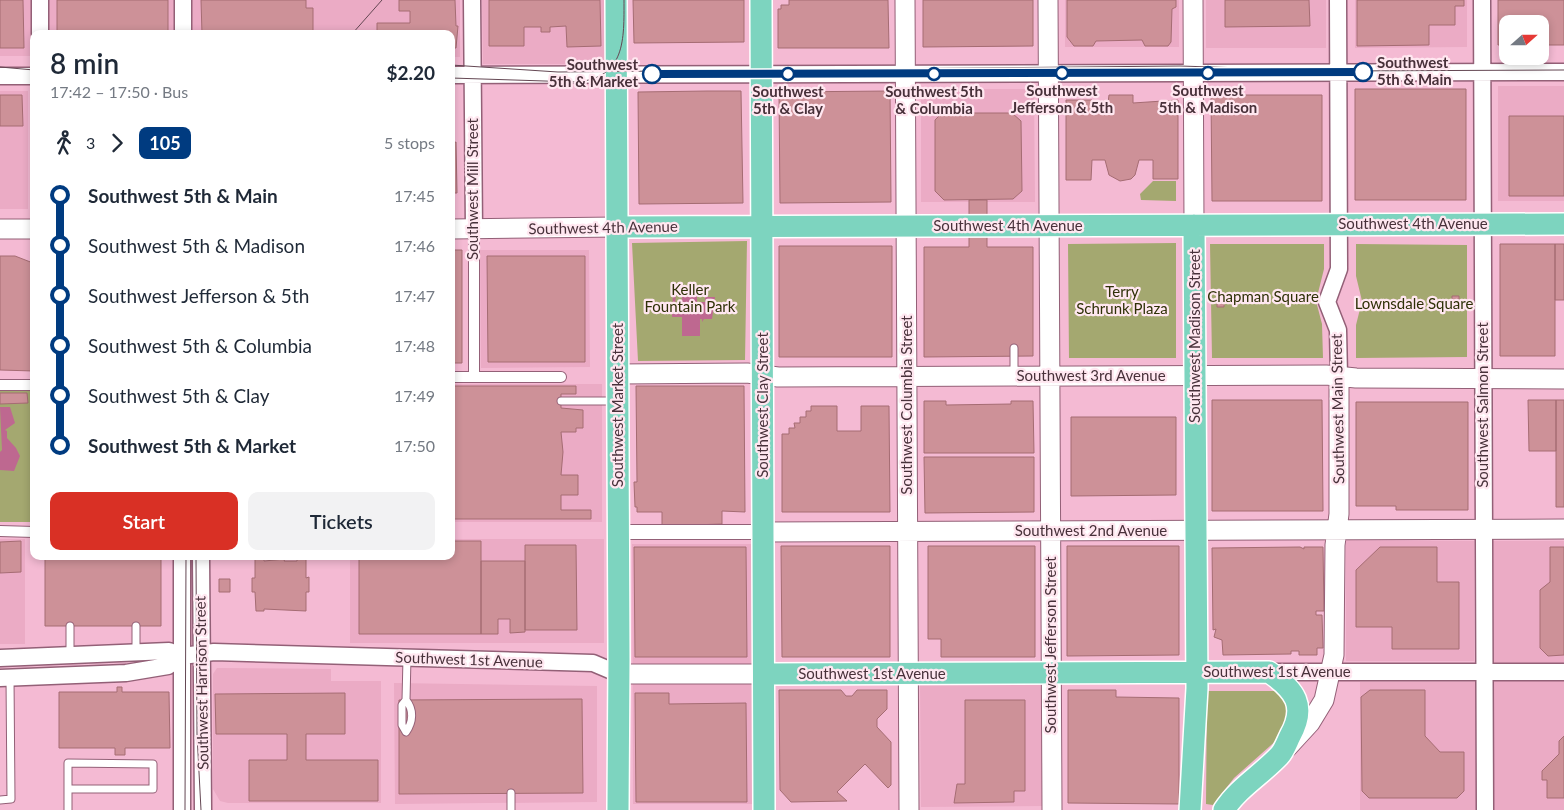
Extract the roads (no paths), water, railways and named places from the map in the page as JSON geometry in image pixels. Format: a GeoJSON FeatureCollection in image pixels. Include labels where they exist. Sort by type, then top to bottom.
{"type":"FeatureCollection","features":[{"type":"Feature","properties":{"kind":"main road","name":"Southwest Market Street"},"geometry":{"type":"LineString","coordinates":[[616,0],[619,532],[618,810]]}},
{"type":"Feature","properties":{"kind":"main road","name":"Southwest Clay Street"},"geometry":{"type":"LineString","coordinates":[[761,0],[764,810]]}},
{"type":"Feature","properties":{"kind":"main road","name":"Southwest Columbia Street"},"geometry":{"type":"LineString","coordinates":[[906,0],[909,810]]}},
{"type":"Feature","properties":{"kind":"main road","name":"Southwest Jefferson Street"},"geometry":{"type":"LineString","coordinates":[[1048,0],[1052,810]]}},
{"type":"Feature","properties":{"kind":"main road","name":"Southwest Madison Street"},"geometry":{"type":"LineString","coordinates":[[1193,0],[1196,708],[1200,725],[1194,807]]}},
{"type":"Feature","properties":{"kind":"main road","name":"Southwest 4th Avenue"},"geometry":{"type":"LineString","coordinates":[[455,230],[617,227],[1564,224]]}},
{"type":"Feature","properties":{"kind":"main road"},"geometry":{"type":"LineString","coordinates":[[0,229],[30,229]]}},
{"type":"Feature","properties":{"kind":"main road","name":"Southwest 3rd Avenue"},"geometry":{"type":"LineString","coordinates":[[618,374],[1564,378]]}},
{"type":"Feature","properties":{"kind":"main road","name":"Southwest Main Street"},"geometry":{"type":"LineString","coordinates":[[1280,755],[1302,733],[1316,714],[1326,694],[1331,672],[1336,632],[1337,530],[1339,514],[1339,376]]}},
{"type":"Feature","properties":{"kind":"main road","name":"Southwest 2nd Avenue"},"geometry":{"type":"LineString","coordinates":[[764,532],[1564,529]]}},
{"type":"Feature","properties":{"kind":"main road"},"geometry":{"type":"LineString","coordinates":[[1227,805],[1280,755],[1296,725],[1298,708],[1290,689],[1269,672]]}},
{"type":"Feature","properties":{"kind":"main road","name":"Southwest 1st Avenue"},"geometry":{"type":"LineString","coordinates":[[619,674],[1269,672]]}},
{"type":"Feature","properties":{"kind":"street"},"geometry":{"type":"LineString","coordinates":[[40,0],[40,30]]}},
{"type":"Feature","properties":{"kind":"street"},"geometry":{"type":"LineString","coordinates":[[183,0],[184,30]]}},
{"type":"Feature","properties":{"kind":"street","name":"Southwest Mill Street"},"geometry":{"type":"LineString","coordinates":[[472,0],[474,377]]}},
{"type":"Feature","properties":{"kind":"street","name":"Southwest Main Street"},"geometry":{"type":"LineString","coordinates":[[1338,0],[1339,269],[1327,302],[1338,330],[1339,376]]}},
{"type":"Feature","properties":{"kind":"street","name":"Southwest Salmon Street"},"geometry":{"type":"LineString","coordinates":[[1482,0],[1485,810]]}},
{"type":"Feature","properties":{"kind":"street"},"geometry":{"type":"LineString","coordinates":[[455,75],[1564,72]]}},
{"type":"Feature","properties":{"kind":"street"},"geometry":{"type":"LineString","coordinates":[[0,76],[30,76]]}},
{"type":"Feature","properties":{"kind":"street"},"geometry":{"type":"LineString","coordinates":[[455,377],[561,377]]}},
{"type":"Feature","properties":{"kind":"street"},"geometry":{"type":"LineString","coordinates":[[0,385],[30,385]]}},
{"type":"Feature","properties":{"kind":"street"},"geometry":{"type":"LineString","coordinates":[[0,531],[30,532]]}},
{"type":"Feature","properties":{"kind":"street","name":"Southwest 2nd Avenue"},"geometry":{"type":"LineString","coordinates":[[619,532],[764,532]]}},
{"type":"Feature","properties":{"kind":"street","name":"Southwest Harrison Street"},"geometry":{"type":"LineString","coordinates":[[182,560],[182,810]]}},
{"type":"Feature","properties":{"kind":"street","name":"Southwest Harrison Street"},"geometry":{"type":"LineString","coordinates":[[201,560],[203,810]]}},
{"type":"Feature","properties":{"kind":"street","name":"Southwest 1st Avenue"},"geometry":{"type":"LineString","coordinates":[[0,658],[169,651],[182,656]]}},
{"type":"Feature","properties":{"kind":"street","name":"Southwest 1st Avenue"},"geometry":{"type":"LineString","coordinates":[[5,678],[126,673],[168,666],[182,656],[202,653],[593,663],[619,674]]}},
{"type":"Feature","properties":{"kind":"street","name":"Southwest 1st Avenue"},"geometry":{"type":"LineString","coordinates":[[1269,672],[1564,672]]}},
{"type":"Feature","properties":{"kind":"lane"},"geometry":{"type":"LineString","coordinates":[[1014,348],[1014,376]]}},
{"type":"Feature","properties":{"kind":"lane"},"geometry":{"type":"LineString","coordinates":[[561,401],[618,401]]}},
{"type":"Feature","properties":{"kind":"lane"},"geometry":{"type":"LineString","coordinates":[[70,626],[70,656]]}},
{"type":"Feature","properties":{"kind":"lane"},"geometry":{"type":"LineString","coordinates":[[136,626],[136,652]]}},
{"type":"Feature","properties":{"kind":"lane"},"geometry":{"type":"LineString","coordinates":[[406,700],[407,658]]}},
{"type":"Feature","properties":{"kind":"lane"},"geometry":{"type":"LineString","coordinates":[[0,800],[11,799],[5,678]]}},
{"type":"Feature","properties":{"kind":"lane"},"geometry":{"type":"LineString","coordinates":[[68,789],[153,789],[153,764],[68,763],[68,789],[68,810]]}},
{"type":"Feature","properties":{"kind":"lane"},"geometry":{"type":"LineString","coordinates":[[511,794],[511,810]]}},
{"type":"Feature","properties":{"kind":"tram line"},"geometry":{"type":"LineString","coordinates":[[356,30],[382,0]]}},
{"type":"Feature","properties":{"kind":"tram line"},"geometry":{"type":"LineString","coordinates":[[455,78],[576,82],[592,79],[605,73],[613,65],[619,54],[624,29],[624,0]]}},
{"type":"Feature","properties":{"kind":"tram line"},"geometry":{"type":"LineString","coordinates":[[455,65],[558,72],[1180,66],[1338,71],[1564,70]]}},
{"type":"Feature","properties":{"kind":"tram line"},"geometry":{"type":"LineString","coordinates":[[0,67],[30,70]]}},
{"type":"Feature","properties":{"kind":"tram line"},"geometry":{"type":"LineString","coordinates":[[185,810],[186,560]]}},
{"type":"Feature","properties":{"kind":"tram line"},"geometry":{"type":"LineString","coordinates":[[196,560],[197,734],[201,810]]}},
{"type":"Feature","properties":{"kind":"place","name":"Southwest 5th & Main"},"geometry":{"type":"Point","coordinates":[1363,72]}},
{"type":"Feature","properties":{"kind":"place","name":"Southwest Jefferson & 5th"},"geometry":{"type":"Point","coordinates":[1062,73]}},
{"type":"Feature","properties":{"kind":"place","name":"Southwest 5th & Madison"},"geometry":{"type":"Point","coordinates":[1208,73]}},
{"type":"Feature","properties":{"kind":"place","name":"Southwest 5th & Market"},"geometry":{"type":"Point","coordinates":[652,74]}},
{"type":"Feature","properties":{"kind":"place","name":"Southwest 5th & Clay"},"geometry":{"type":"Point","coordinates":[788,74]}},
{"type":"Feature","properties":{"kind":"place","name":"Southwest 5th & Columbia"},"geometry":{"type":"Point","coordinates":[934,74]}},
{"type":"Feature","properties":{"kind":"park label","name":"Chapman Square"},"geometry":{"type":"Point","coordinates":[1263,297]}},
{"type":"Feature","properties":{"kind":"park label","name":"Keller Fountain Park"},"geometry":{"type":"Point","coordinates":[690,298]}},
{"type":"Feature","properties":{"kind":"park label","name":"Terry Schrunk Plaza"},"geometry":{"type":"Point","coordinates":[1122,300]}},
{"type":"Feature","properties":{"kind":"park label","name":"Lownsdale Square"},"geometry":{"type":"Point","coordinates":[1414,304]}}]}
